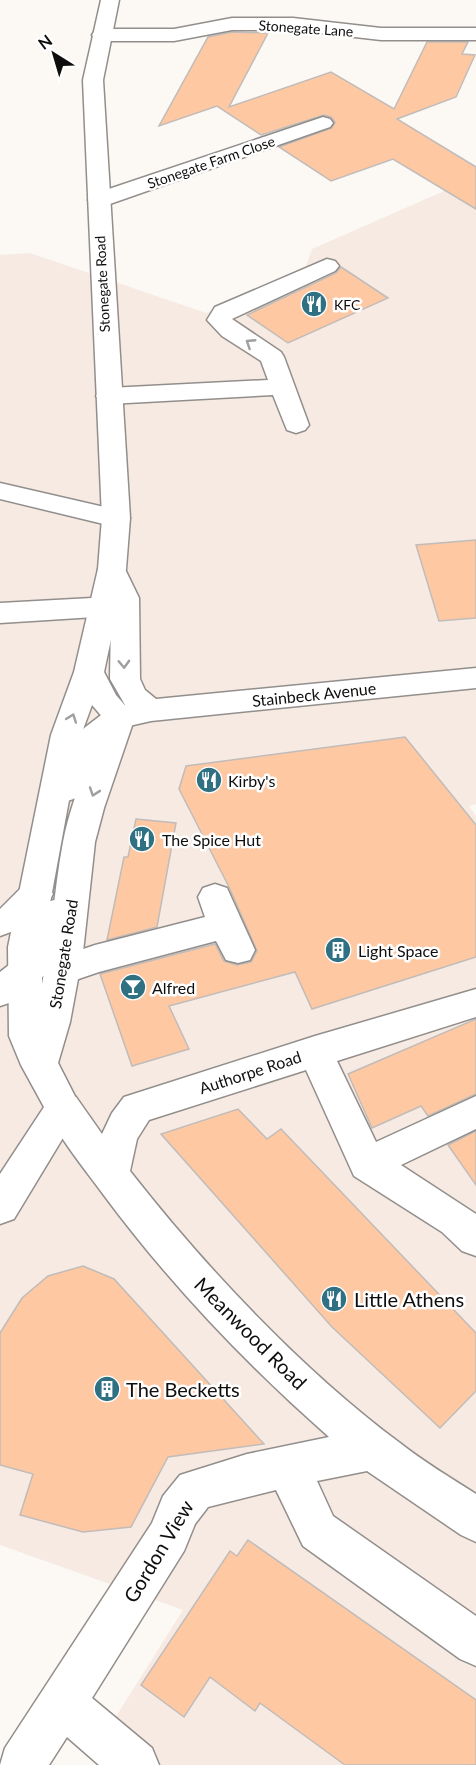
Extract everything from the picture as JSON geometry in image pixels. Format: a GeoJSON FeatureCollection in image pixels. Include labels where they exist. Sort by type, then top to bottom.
{"type":"FeatureCollection","features":[{"type":"Feature","properties":{"kind":"street","name":"Stonegate Road"},"geometry":{"type":"LineString","coordinates":[[8,987],[25,947],[66,735],[114,606],[125,598],[112,569],[116,518],[94,132],[93,80],[110,0]]}},
{"type":"Feature","properties":{"kind":"street","name":"Stonegate Lane"},"geometry":{"type":"LineString","coordinates":[[102,35],[174,35],[232,24],[295,16],[381,34],[476,34]]}},
{"type":"Feature","properties":{"kind":"street","name":"Stonegate Farm Close"},"geometry":{"type":"LineString","coordinates":[[99,200],[323,123]]}},
{"type":"Feature","properties":{"kind":"street"},"geometry":{"type":"LineString","coordinates":[[296,425],[272,357],[231,331],[219,320],[223,312],[327,266]]}},
{"type":"Feature","properties":{"kind":"street"},"geometry":{"type":"LineString","coordinates":[[109,396],[284,387]]}},
{"type":"Feature","properties":{"kind":"street"},"geometry":{"type":"LineString","coordinates":[[0,491],[116,518]]}},
{"type":"Feature","properties":{"kind":"street","name":"Stonegate Road"},"geometry":{"type":"LineString","coordinates":[[114,606],[125,679],[129,691],[136,701],[151,710]]}},
{"type":"Feature","properties":{"kind":"street"},"geometry":{"type":"LineString","coordinates":[[0,613],[114,606]]}},
{"type":"Feature","properties":{"kind":"street"},"geometry":{"type":"LineString","coordinates":[[89,672],[105,702],[120,717]]}},
{"type":"Feature","properties":{"kind":"street","name":"Stainbeck Avenue"},"geometry":{"type":"LineString","coordinates":[[151,710],[476,678]]}},
{"type":"Feature","properties":{"kind":"street","name":"Stonegate Road"},"geometry":{"type":"LineString","coordinates":[[37,886],[77,750],[120,717],[151,710]]}},
{"type":"Feature","properties":{"kind":"street","name":"Stonegate Road"},"geometry":{"type":"LineString","coordinates":[[8,987],[48,953],[88,808],[120,717]]}},
{"type":"Feature","properties":{"kind":"street","name":"Stonegate Road"},"geometry":{"type":"LineString","coordinates":[[39,1065],[52,1022],[66,952],[79,842]]}},
{"type":"Feature","properties":{"kind":"street"},"geometry":{"type":"LineString","coordinates":[[0,922],[15,917],[37,886]]}},
{"type":"Feature","properties":{"kind":"street"},"geometry":{"type":"LineString","coordinates":[[61,972],[95,959],[226,924]]}},
{"type":"Feature","properties":{"kind":"street"},"geometry":{"type":"LineString","coordinates":[[0,1207],[63,1108],[39,1065],[27,1036],[25,1022],[8,987]]}},
{"type":"Feature","properties":{"kind":"street"},"geometry":{"type":"LineString","coordinates":[[315,1051],[475,1003]]}},
{"type":"Feature","properties":{"kind":"street","name":"Authorpe Road"},"geometry":{"type":"LineString","coordinates":[[111,1175],[115,1147],[122,1125],[136,1108],[315,1051],[367,1164]]}},
{"type":"Feature","properties":{"kind":"street","name":"Meanwood Road"},"geometry":{"type":"LineString","coordinates":[[63,1108],[111,1175],[172,1252],[246,1333],[373,1449],[476,1520]]}},
{"type":"Feature","properties":{"kind":"street"},"geometry":{"type":"LineString","coordinates":[[367,1164],[476,1112]]}},
{"type":"Feature","properties":{"kind":"street"},"geometry":{"type":"LineString","coordinates":[[367,1164],[456,1220],[476,1239]]}},
{"type":"Feature","properties":{"kind":"street","name":"Gordon View"},"geometry":{"type":"LineString","coordinates":[[22,1765],[169,1536],[178,1511],[195,1490],[248,1475],[373,1449]]}},
{"type":"Feature","properties":{"kind":"street"},"geometry":{"type":"LineString","coordinates":[[288,1468],[318,1531],[476,1643]]}},
{"type":"Feature","properties":{"kind":"street"},"geometry":{"type":"LineString","coordinates":[[62,1703],[135,1765]]}},
{"type":"Feature","properties":{"kind":"shaded area"},"geometry":{"type":"Polygon","coordinates":[[[476,177],[476,804],[469,806],[476,816],[476,1765],[157,1765],[110,1726],[183,1610],[0,1545],[0,255],[30,253],[206,313],[306,266],[312,249],[476,177]]]}},
{"type":"Feature","properties":{"kind":"building"},"geometry":{"type":"Polygon","coordinates":[[[232,32],[268,33],[229,107],[331,72],[394,109],[427,42],[468,42],[462,54],[475,55],[456,97],[397,119],[476,167],[476,209],[393,159],[331,181],[279,147],[332,128],[335,122],[331,117],[324,115],[261,135],[217,106],[159,126],[208,37],[232,32]]]}},
{"type":"Feature","properties":{"kind":"building","name":"KFC"},"geometry":{"type":"Polygon","coordinates":[[[341,267],[388,298],[288,343],[247,315],[336,273],[341,267]]]}},
{"type":"Feature","properties":{"kind":"building"},"geometry":{"type":"Polygon","coordinates":[[[476,540],[476,618],[439,621],[416,545],[476,540]]]}},
{"type":"Feature","properties":{"kind":"building"},"geometry":{"type":"Polygon","coordinates":[[[405,737],[476,825],[476,957],[312,1009],[295,972],[169,1006],[189,1049],[132,1066],[100,974],[215,944],[224,961],[237,965],[251,962],[257,951],[229,887],[179,789],[186,766],[405,737]]]}},
{"type":"Feature","properties":{"kind":"building"},"geometry":{"type":"Polygon","coordinates":[[[136,819],[176,823],[157,927],[107,940],[124,857],[128,857],[136,819]]]}},
{"type":"Feature","properties":{"kind":"building"},"geometry":{"type":"Polygon","coordinates":[[[476,1019],[476,1094],[428,1116],[421,1106],[372,1128],[348,1074],[476,1019]]]}},
{"type":"Feature","properties":{"kind":"building"},"geometry":{"type":"Polygon","coordinates":[[[238,1109],[267,1139],[281,1129],[476,1333],[476,1391],[440,1428],[332,1327],[161,1134],[238,1109]]]}},
{"type":"Feature","properties":{"kind":"building"},"geometry":{"type":"Polygon","coordinates":[[[476,1131],[476,1185],[448,1145],[476,1131]]]}},
{"type":"Feature","properties":{"kind":"building","name":"The Becketts"},"geometry":{"type":"Polygon","coordinates":[[[83,1266],[114,1279],[264,1444],[168,1457],[131,1527],[83,1532],[20,1515],[33,1474],[0,1465],[0,1333],[22,1298],[48,1276],[83,1266]]]}},
{"type":"Feature","properties":{"kind":"building"},"geometry":{"type":"Polygon","coordinates":[[[248,1540],[476,1700],[476,1765],[345,1765],[260,1703],[255,1711],[210,1677],[184,1717],[141,1685],[230,1551],[237,1556],[248,1540]]]}},
{"type":"Feature","properties":{"kind":"place","name":"KFC"},"geometry":{"type":"Point","coordinates":[314,304]}},
{"type":"Feature","properties":{"kind":"place","name":"Kirby's"},"geometry":{"type":"Point","coordinates":[209,780]}},
{"type":"Feature","properties":{"kind":"place","name":"The Spice Hut"},"geometry":{"type":"Point","coordinates":[142,839]}},
{"type":"Feature","properties":{"kind":"place","name":"Light Space"},"geometry":{"type":"Point","coordinates":[338,950]}},
{"type":"Feature","properties":{"kind":"place","name":"Alfred"},"geometry":{"type":"Point","coordinates":[133,987]}},
{"type":"Feature","properties":{"kind":"place","name":"Little Athens"},"geometry":{"type":"Point","coordinates":[334,1299]}},
{"type":"Feature","properties":{"kind":"place","name":"The Becketts"},"geometry":{"type":"Point","coordinates":[107,1389]}}]}
